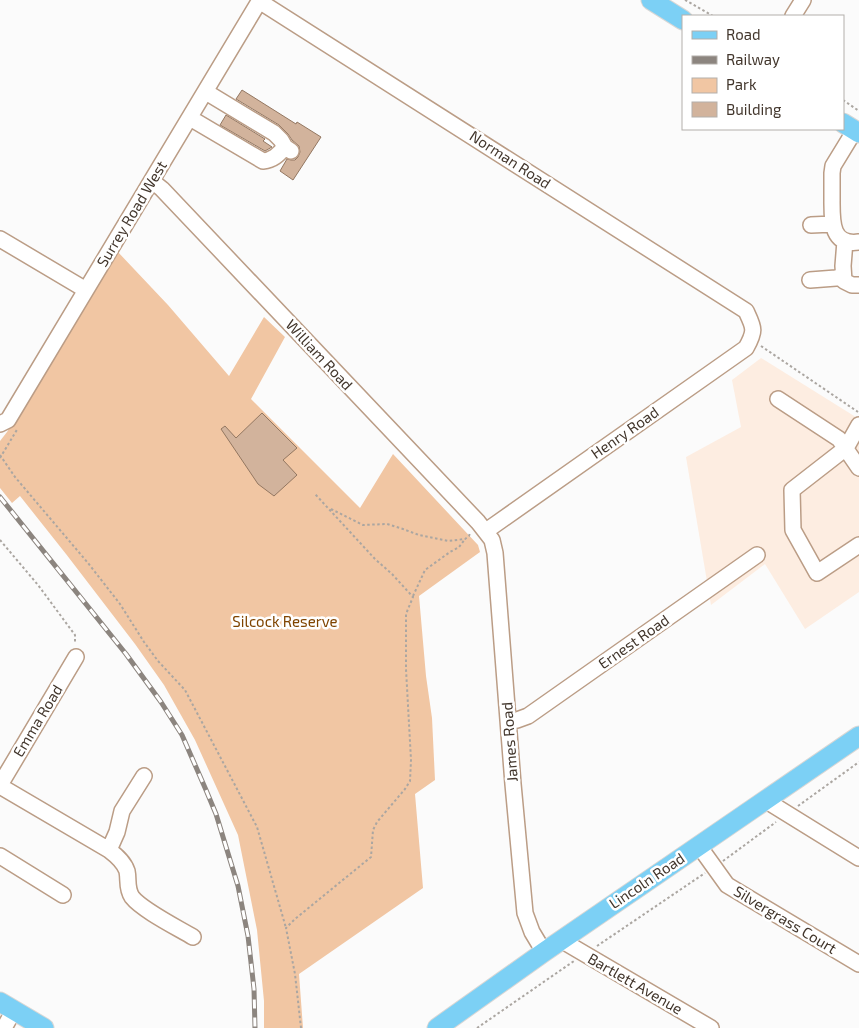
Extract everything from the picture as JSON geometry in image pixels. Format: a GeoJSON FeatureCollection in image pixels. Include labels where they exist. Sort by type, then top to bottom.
{"type":"FeatureCollection","features":[{"type":"Feature","properties":{"kind":"main road"},"geometry":{"type":"LineString","coordinates":[[651,0],[682,19]]}},
{"type":"Feature","properties":{"kind":"main road","name":"Lincoln Road"},"geometry":{"type":"LineString","coordinates":[[436,1028],[859,736]]}},
{"type":"Feature","properties":{"kind":"main road"},"geometry":{"type":"LineString","coordinates":[[7,1006],[43,1028]]}},
{"type":"Feature","properties":{"kind":"street","name":"Surrey Road West"},"geometry":{"type":"LineString","coordinates":[[0,424],[8,420],[260,0]]}},
{"type":"Feature","properties":{"kind":"street","name":"Norman Road"},"geometry":{"type":"LineString","coordinates":[[260,0],[746,310],[752,333]]}},
{"type":"Feature","properties":{"kind":"street"},"geometry":{"type":"LineString","coordinates":[[793,15],[803,0]]}},
{"type":"Feature","properties":{"kind":"street"},"geometry":{"type":"LineString","coordinates":[[190,118],[262,161],[268,161],[288,149],[274,133],[206,92]]}},
{"type":"Feature","properties":{"kind":"street"},"geometry":{"type":"LineString","coordinates":[[852,129],[833,166],[832,224],[840,238],[852,242],[843,276],[844,281],[852,285],[859,285]]}},
{"type":"Feature","properties":{"kind":"street","name":"William Road"},"geometry":{"type":"LineString","coordinates":[[152,181],[169,196],[482,526]]}},
{"type":"Feature","properties":{"kind":"street"},"geometry":{"type":"LineString","coordinates":[[811,225],[832,224]]}},
{"type":"Feature","properties":{"kind":"street"},"geometry":{"type":"LineString","coordinates":[[0,239],[86,290]]}},
{"type":"Feature","properties":{"kind":"street"},"geometry":{"type":"LineString","coordinates":[[810,280],[843,276]]}},
{"type":"Feature","properties":{"kind":"street","name":"Henry Road"},"geometry":{"type":"LineString","coordinates":[[482,526],[746,348],[752,333]]}},
{"type":"Feature","properties":{"kind":"street"},"geometry":{"type":"LineString","coordinates":[[778,399],[839,439],[859,468]]}},
{"type":"Feature","properties":{"kind":"street"},"geometry":{"type":"LineString","coordinates":[[859,425],[846,448],[792,490],[793,530],[816,573],[859,545]]}},
{"type":"Feature","properties":{"kind":"street","name":"James Road"},"geometry":{"type":"LineString","coordinates":[[482,526],[492,540],[494,553],[525,913],[532,932],[544,952]]}},
{"type":"Feature","properties":{"kind":"street","name":"Ernest Road"},"geometry":{"type":"LineString","coordinates":[[509,721],[528,716],[757,555]]}},
{"type":"Feature","properties":{"kind":"street","name":"Emma Road"},"geometry":{"type":"LineString","coordinates":[[0,786],[76,657]]}},
{"type":"Feature","properties":{"kind":"street"},"geometry":{"type":"LineString","coordinates":[[110,850],[122,811],[144,776]]}},
{"type":"Feature","properties":{"kind":"street"},"geometry":{"type":"LineString","coordinates":[[0,786],[110,850],[123,862],[127,871],[128,889],[136,902],[193,937]]}},
{"type":"Feature","properties":{"kind":"street"},"geometry":{"type":"LineString","coordinates":[[766,800],[859,858]]}},
{"type":"Feature","properties":{"kind":"street","name":"Silvergrass Court"},"geometry":{"type":"LineString","coordinates":[[699,846],[726,885],[859,964]]}},
{"type":"Feature","properties":{"kind":"street"},"geometry":{"type":"LineString","coordinates":[[0,856],[63,895]]}},
{"type":"Feature","properties":{"kind":"street","name":"Bartlett Avenue"},"geometry":{"type":"LineString","coordinates":[[561,940],[710,1028]]}},
{"type":"Feature","properties":{"kind":"street"},"geometry":{"type":"LineString","coordinates":[[4,1028],[7,1006]]}},
{"type":"Feature","properties":{"kind":"path"},"geometry":{"type":"LineString","coordinates":[[685,0],[711,15]]}},
{"type":"Feature","properties":{"kind":"path"},"geometry":{"type":"LineString","coordinates":[[844,101],[859,111]]}},
{"type":"Feature","properties":{"kind":"path"},"geometry":{"type":"LineString","coordinates":[[752,333],[771,354],[859,413]]}},
{"type":"Feature","properties":{"kind":"path"},"geometry":{"type":"LineString","coordinates":[[0,456],[15,477],[120,604],[158,661],[185,690],[256,827],[286,928],[295,974],[301,1028]]}},
{"type":"Feature","properties":{"kind":"path"},"geometry":{"type":"LineString","coordinates":[[315,494],[413,597]]}},
{"type":"Feature","properties":{"kind":"path"},"geometry":{"type":"LineString","coordinates":[[329,508],[363,524],[387,524],[419,535],[448,541],[465,539]]}},
{"type":"Feature","properties":{"kind":"path"},"geometry":{"type":"LineString","coordinates":[[286,928],[371,857],[373,830],[377,822],[405,789],[410,780],[406,614],[425,570],[459,547],[469,536],[471,529],[482,526]]}},
{"type":"Feature","properties":{"kind":"path"},"geometry":{"type":"LineString","coordinates":[[0,540],[38,585],[75,635],[76,657]]}},
{"type":"Feature","properties":{"kind":"path"},"geometry":{"type":"LineString","coordinates":[[477,1028],[714,867],[859,762]]}},
{"type":"Feature","properties":{"kind":"shaded area"},"geometry":{"type":"Polygon","coordinates":[[[761,358],[859,419],[859,592],[805,629],[765,564],[711,605],[686,457],[741,427],[732,380],[761,358]]]}},
{"type":"Feature","properties":{"kind":"green space","name":"Silcock Reserve"},"geometry":{"type":"Polygon","coordinates":[[[117,251],[168,305],[229,376],[264,317],[285,337],[251,399],[360,508],[393,454],[478,545],[480,552],[419,596],[426,676],[432,718],[435,780],[415,794],[423,888],[299,974],[303,1028],[264,1028],[264,1001],[257,930],[238,835],[195,740],[164,685],[66,554],[20,496],[12,503],[0,488],[0,441],[117,251]]]}},
{"type":"Feature","properties":{"kind":"building"},"geometry":{"type":"Polygon","coordinates":[[[242,90],[296,124],[297,122],[321,137],[293,180],[280,171],[287,159],[295,160],[298,157],[300,152],[299,146],[279,125],[236,99],[242,90]]]}},
{"type":"Feature","properties":{"kind":"building"},"geometry":{"type":"Polygon","coordinates":[[[226,115],[265,139],[263,141],[272,147],[265,151],[220,125],[226,115]]]}},
{"type":"Feature","properties":{"kind":"building"},"geometry":{"type":"Polygon","coordinates":[[[262,413],[297,448],[283,460],[297,475],[274,496],[258,484],[221,429],[225,426],[236,438],[262,413]]]}},
{"type":"Feature","properties":{"kind":"railway"},"geometry":{"type":"LineString","coordinates":[[0,497],[126,654],[182,735],[216,814],[238,886],[248,936],[254,989],[255,1028]]}}]}
